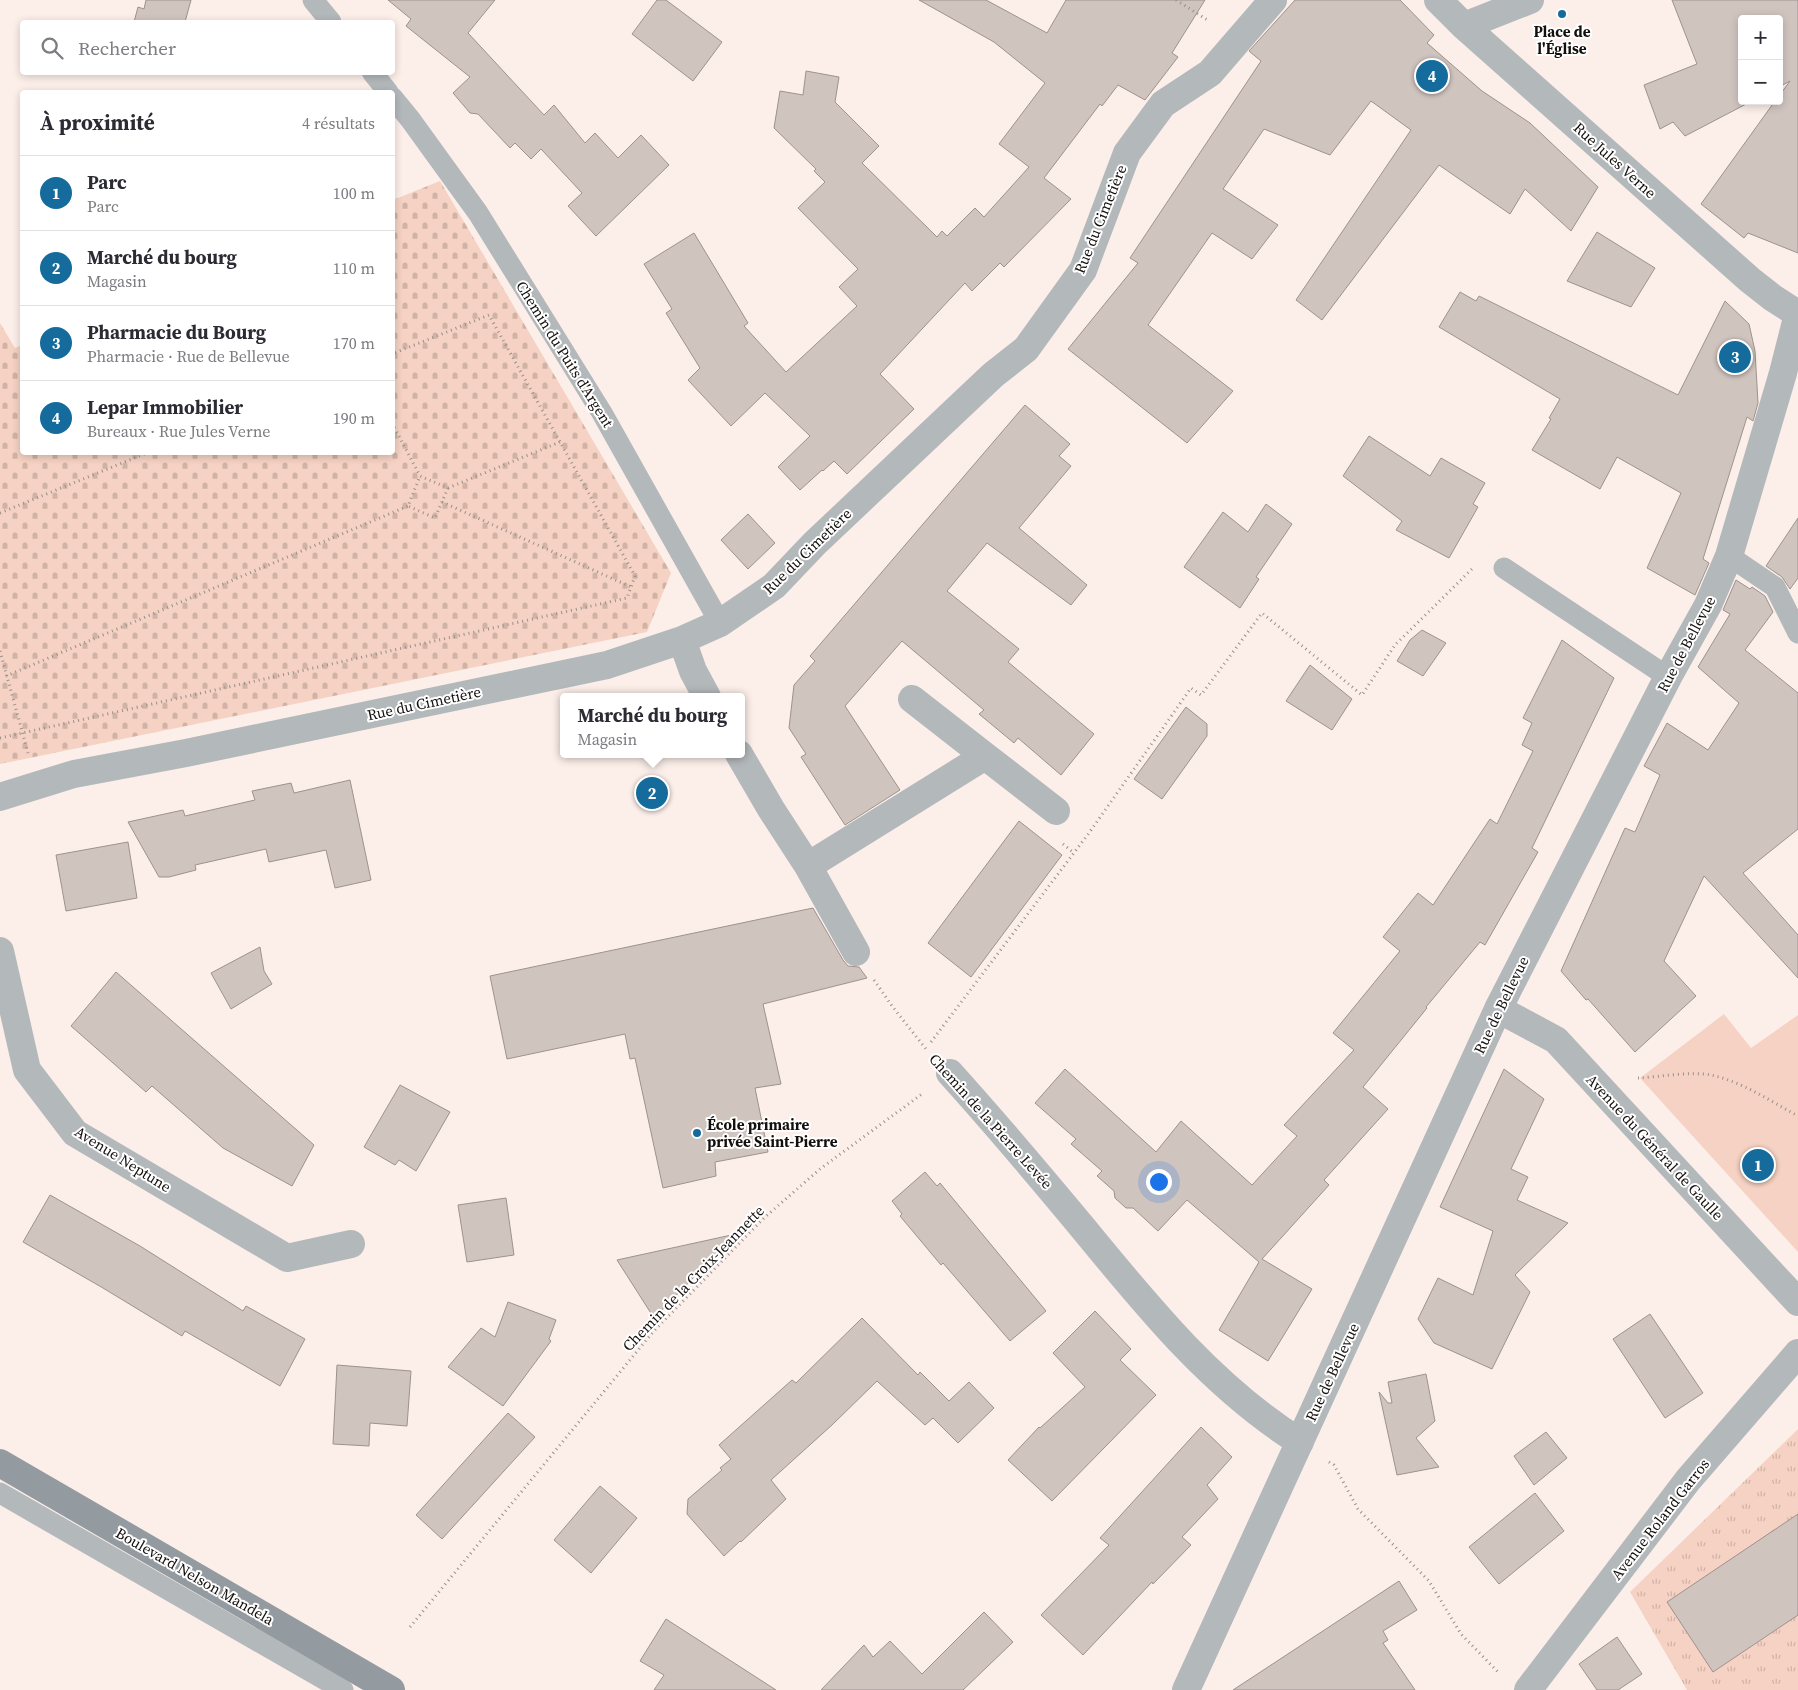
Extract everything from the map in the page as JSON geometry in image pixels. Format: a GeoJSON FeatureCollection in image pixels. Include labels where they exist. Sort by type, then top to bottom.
{"type":"FeatureCollection","features":[{"type":"Feature","properties":{"kind":"street","name":"Rue du Cimetière"},"geometry":{"type":"LineString","coordinates":[[0,797],[74,774],[186,753],[607,665],[682,640],[720,623],[774,586],[815,543],[993,374],[1026,349],[1083,270],[1127,153],[1163,104],[1210,73],[1273,0]]}},
{"type":"Feature","properties":{"kind":"street","name":"Rue Jules Verne"},"geometry":{"type":"LineString","coordinates":[[1438,0],[1464,26],[1750,280],[1798,314]]}},
{"type":"Feature","properties":{"kind":"street"},"geometry":{"type":"LineString","coordinates":[[1464,26],[1530,0]]}},
{"type":"Feature","properties":{"kind":"street","name":"Rue de Bellevue"},"geometry":{"type":"LineString","coordinates":[[1186,1690],[1498,1009],[1668,678],[1708,605],[1729,556],[1783,373],[1798,314]]}},
{"type":"Feature","properties":{"kind":"street"},"geometry":{"type":"LineString","coordinates":[[682,640],[693,671],[705,693]]}},
{"type":"Feature","properties":{"kind":"street"},"geometry":{"type":"LineString","coordinates":[[912,698],[1056,811]]}},
{"type":"Feature","properties":{"kind":"street"},"geometry":{"type":"LineString","coordinates":[[808,866],[985,756]]}},
{"type":"Feature","properties":{"kind":"street"},"geometry":{"type":"LineString","coordinates":[[740,758],[808,866],[856,952]]}},
{"type":"Feature","properties":{"kind":"street","name":"Avenue Neptune"},"geometry":{"type":"LineString","coordinates":[[0,951],[26,1070],[75,1133],[287,1258],[351,1244]]}},
{"type":"Feature","properties":{"kind":"street","name":"Avenue du Général de Gaulle"},"geometry":{"type":"LineString","coordinates":[[1498,1009],[1556,1040],[1798,1302]]}},
{"type":"Feature","properties":{"kind":"street","name":"Chemin de la Pierre Levée"},"geometry":{"type":"LineString","coordinates":[[950,1073],[1011,1140],[1133,1289],[1180,1340],[1229,1389],[1274,1426],[1300,1442]]}},
{"type":"Feature","properties":{"kind":"street","name":"Avenue Roland Garros"},"geometry":{"type":"LineString","coordinates":[[1528,1690],[1688,1480],[1798,1353]]}},
{"type":"Feature","properties":{"kind":"street","name":"Boulevard Nelson Mandela"},"geometry":{"type":"LineString","coordinates":[[0,1463],[391,1690]]}},
{"type":"Feature","properties":{"kind":"lane"},"geometry":{"type":"LineString","coordinates":[[313,0],[329,20]]}},
{"type":"Feature","properties":{"kind":"lane"},"geometry":{"type":"LineString","coordinates":[[374,75],[386,90]]}},
{"type":"Feature","properties":{"kind":"lane","name":"Chemin du Puits d'Argent"},"geometry":{"type":"LineString","coordinates":[[395,101],[484,221],[602,413],[720,623]]}},
{"type":"Feature","properties":{"kind":"lane"},"geometry":{"type":"LineString","coordinates":[[1729,556],[1775,587],[1798,633]]}},
{"type":"Feature","properties":{"kind":"lane"},"geometry":{"type":"LineString","coordinates":[[1504,568],[1668,678]]}},
{"type":"Feature","properties":{"kind":"lane"},"geometry":{"type":"LineString","coordinates":[[0,1492],[343,1690]]}},
{"type":"Feature","properties":{"kind":"path"},"geometry":{"type":"LineString","coordinates":[[0,738],[627,598],[635,576],[489,315],[395,353]]}},
{"type":"Feature","properties":{"kind":"path"},"geometry":{"type":"LineString","coordinates":[[395,429],[420,476],[448,488]]}},
{"type":"Feature","properties":{"kind":"path"},"geometry":{"type":"LineString","coordinates":[[408,506],[436,518],[448,488],[560,442]]}},
{"type":"Feature","properties":{"kind":"path"},"geometry":{"type":"LineString","coordinates":[[0,512],[142,455]]}},
{"type":"Feature","properties":{"kind":"path"},"geometry":{"type":"LineString","coordinates":[[6,676],[408,506],[420,476]]}},
{"type":"Feature","properties":{"kind":"path"},"geometry":{"type":"LineString","coordinates":[[442,502],[631,587]]}},
{"type":"Feature","properties":{"kind":"path"},"geometry":{"type":"LineString","coordinates":[[926,1048],[1090,833],[1191,688],[1201,695],[1262,613],[1362,695],[1395,645],[1473,567],[1504,568]]}},
{"type":"Feature","properties":{"kind":"path"},"geometry":{"type":"LineString","coordinates":[[0,652],[36,785]]}},
{"type":"Feature","properties":{"kind":"path"},"geometry":{"type":"LineString","coordinates":[[0,669],[5,668]]}},
{"type":"Feature","properties":{"kind":"path","name":"Chemin de la Pierre Levée"},"geometry":{"type":"LineString","coordinates":[[856,952],[892,1006],[926,1048],[950,1073]]}},
{"type":"Feature","properties":{"kind":"path","name":"Chemin de la Croix-Jeannette"},"geometry":{"type":"LineString","coordinates":[[410,1627],[653,1332],[764,1218],[820,1169],[950,1073]]}},
{"type":"Feature","properties":{"kind":"path"},"geometry":{"type":"LineString","coordinates":[[1594,1081],[1710,1074],[1739,1083],[1798,1116]]}},
{"type":"Feature","properties":{"kind":"path"},"geometry":{"type":"LineString","coordinates":[[1300,1442],[1334,1465],[1358,1509],[1428,1581],[1461,1634],[1501,1676]]}},
{"type":"Feature","properties":{"kind":"green space"},"geometry":{"type":"Polygon","coordinates":[[[440,181],[671,573],[647,632],[0,764],[0,323],[15,348],[20,346],[20,455],[395,455],[395,199],[440,181]]]}},
{"type":"Feature","properties":{"kind":"green space"},"geometry":{"type":"Polygon","coordinates":[[[1724,1014],[1751,1048],[1798,1015],[1798,1252],[1640,1078],[1724,1014]]]}},
{"type":"Feature","properties":{"kind":"green space"},"geometry":{"type":"Polygon","coordinates":[[[1798,1429],[1798,1690],[1687,1690],[1630,1592],[1798,1429]]]}},
{"type":"Feature","properties":{"kind":"building"},"geometry":{"type":"Polygon","coordinates":[[[146,0],[191,0],[186,20],[135,20],[138,7],[144,9],[146,0]]]}},
{"type":"Feature","properties":{"kind":"building"},"geometry":{"type":"Polygon","coordinates":[[[388,0],[495,0],[468,33],[544,115],[554,105],[585,143],[595,133],[618,158],[641,135],[669,165],[596,236],[568,206],[582,193],[541,149],[531,159],[515,143],[510,148],[478,114],[470,113],[453,93],[470,77],[406,26],[411,19],[388,0]]]}},
{"type":"Feature","properties":{"kind":"building"},"geometry":{"type":"Polygon","coordinates":[[[657,0],[666,0],[722,42],[693,81],[632,34],[657,0]]]}},
{"type":"Feature","properties":{"kind":"building"},"geometry":{"type":"Polygon","coordinates":[[[919,0],[986,0],[1047,33],[1066,0],[1205,0],[1172,53],[1178,57],[1145,100],[1118,85],[1102,106],[1100,104],[1044,178],[1071,199],[1004,267],[1000,263],[972,291],[965,283],[880,374],[914,409],[847,474],[834,461],[800,490],[778,467],[810,436],[765,393],[731,426],[688,380],[700,368],[666,313],[672,309],[644,264],[694,233],[748,323],[744,326],[786,372],[857,306],[839,287],[858,269],[798,208],[825,182],[814,171],[816,169],[774,128],[780,91],[803,95],[806,71],[839,77],[835,102],[879,146],[862,163],[937,237],[942,231],[947,236],[975,208],[984,217],[1029,167],[999,144],[1045,83],[994,42],[919,0]]]}},
{"type":"Feature","properties":{"kind":"building"},"geometry":{"type":"Polygon","coordinates":[[[1295,0],[1400,0],[1434,35],[1427,43],[1482,91],[1530,123],[1598,187],[1571,231],[1525,189],[1510,214],[1439,165],[1322,320],[1296,300],[1411,130],[1371,101],[1330,155],[1264,129],[1223,189],[1278,225],[1252,259],[1212,233],[1148,325],[1233,391],[1187,443],[1068,349],[1138,263],[1130,258],[1261,61],[1249,51],[1295,0]]]}},
{"type":"Feature","properties":{"kind":"building"},"geometry":{"type":"Polygon","coordinates":[[[1672,0],[1798,0],[1798,253],[1748,233],[1744,238],[1701,204],[1772,105],[1783,105],[1783,91],[1790,81],[1783,85],[1783,15],[1738,15],[1738,105],[1744,105],[1685,136],[1673,122],[1660,129],[1644,85],[1697,64],[1672,0]]]}},
{"type":"Feature","properties":{"kind":"building"},"geometry":{"type":"Polygon","coordinates":[[[1597,232],[1655,268],[1631,307],[1567,281],[1597,232]]]}},
{"type":"Feature","properties":{"kind":"building"},"geometry":{"type":"Polygon","coordinates":[[[1460,292],[1476,301],[1479,296],[1678,395],[1725,301],[1749,324],[1755,351],[1758,403],[1753,421],[1747,417],[1703,559],[1709,563],[1695,595],[1647,568],[1681,493],[1617,457],[1600,489],[1532,450],[1551,419],[1549,418],[1560,399],[1439,327],[1460,292]]]}},
{"type":"Feature","properties":{"kind":"building"},"geometry":{"type":"Polygon","coordinates":[[[1025,405],[1070,444],[1059,456],[1071,466],[1019,528],[1087,585],[1071,605],[987,543],[947,591],[1019,649],[1008,662],[1094,734],[1061,775],[1018,738],[1014,743],[979,714],[984,710],[902,641],[845,706],[900,790],[845,825],[801,757],[806,754],[789,728],[794,685],[815,661],[810,656],[1025,405]]]}},
{"type":"Feature","properties":{"kind":"building"},"geometry":{"type":"Polygon","coordinates":[[[1369,436],[1430,476],[1441,458],[1485,483],[1473,504],[1478,507],[1449,558],[1396,530],[1402,521],[1343,476],[1369,436]]]}},
{"type":"Feature","properties":{"kind":"building"},"geometry":{"type":"Polygon","coordinates":[[[1266,504],[1292,524],[1256,577],[1259,579],[1240,608],[1184,567],[1223,512],[1248,532],[1266,504]]]}},
{"type":"Feature","properties":{"kind":"building"},"geometry":{"type":"Polygon","coordinates":[[[748,514],[775,543],[748,569],[721,540],[748,514]]]}},
{"type":"Feature","properties":{"kind":"building"},"geometry":{"type":"Polygon","coordinates":[[[1798,518],[1798,578],[1790,589],[1782,577],[1766,566],[1798,518]]]}},
{"type":"Feature","properties":{"kind":"building"},"geometry":{"type":"Polygon","coordinates":[[[1736,580],[1750,589],[1752,587],[1765,596],[1773,612],[1745,650],[1798,693],[1798,829],[1743,873],[1798,935],[1798,978],[1704,876],[1664,961],[1696,996],[1635,1052],[1561,971],[1625,828],[1635,832],[1660,775],[1644,766],[1667,723],[1708,750],[1739,703],[1698,667],[1730,614],[1723,610],[1736,580]]]}},
{"type":"Feature","properties":{"kind":"building"},"geometry":{"type":"Polygon","coordinates":[[[1422,630],[1446,643],[1423,676],[1397,661],[1410,640],[1422,630]]]}},
{"type":"Feature","properties":{"kind":"building"},"geometry":{"type":"Polygon","coordinates":[[[1562,640],[1614,678],[1532,848],[1538,852],[1485,945],[1480,942],[1363,1087],[1388,1109],[1324,1180],[1329,1185],[1262,1259],[1312,1289],[1268,1361],[1219,1330],[1259,1262],[1187,1200],[1158,1231],[1133,1208],[1126,1208],[1115,1198],[1114,1191],[1097,1176],[1102,1171],[1071,1144],[1076,1139],[1035,1103],[1065,1069],[1156,1152],[1181,1121],[1252,1185],[1297,1136],[1284,1125],[1354,1050],[1333,1033],[1400,951],[1383,937],[1418,893],[1433,905],[1490,819],[1497,824],[1533,751],[1522,745],[1532,723],[1523,718],[1562,640]]]}},
{"type":"Feature","properties":{"kind":"building"},"geometry":{"type":"Polygon","coordinates":[[[1310,665],[1352,699],[1332,730],[1286,701],[1310,665]]]}},
{"type":"Feature","properties":{"kind":"building"},"geometry":{"type":"Polygon","coordinates":[[[1186,707],[1207,724],[1207,736],[1162,799],[1134,779],[1186,707]]]}},
{"type":"Feature","properties":{"kind":"building"},"geometry":{"type":"Polygon","coordinates":[[[350,780],[371,880],[335,888],[326,850],[269,862],[266,849],[195,865],[196,870],[169,877],[159,877],[128,822],[183,810],[185,816],[255,800],[252,791],[291,783],[294,793],[350,780]]]}},
{"type":"Feature","properties":{"kind":"building"},"geometry":{"type":"Polygon","coordinates":[[[1019,821],[1062,855],[971,977],[928,943],[1019,821]]]}},
{"type":"Feature","properties":{"kind":"building"},"geometry":{"type":"Polygon","coordinates":[[[128,842],[137,898],[66,911],[56,855],[128,842]]]}},
{"type":"Feature","properties":{"kind":"building"},"geometry":{"type":"Polygon","coordinates":[[[813,908],[843,960],[848,966],[859,967],[867,978],[763,1004],[781,1084],[755,1088],[768,1152],[715,1162],[716,1176],[663,1188],[635,1058],[630,1059],[625,1034],[507,1059],[490,976],[813,908]]]}},
{"type":"Feature","properties":{"kind":"building"},"geometry":{"type":"Polygon","coordinates":[[[260,947],[264,971],[272,984],[231,1009],[211,973],[260,947]]]}},
{"type":"Feature","properties":{"kind":"building"},"geometry":{"type":"Polygon","coordinates":[[[116,972],[314,1145],[292,1186],[223,1148],[152,1086],[146,1092],[71,1026],[116,972]]]}},
{"type":"Feature","properties":{"kind":"building"},"geometry":{"type":"Polygon","coordinates":[[[1504,1069],[1544,1099],[1511,1169],[1528,1177],[1517,1200],[1568,1223],[1515,1275],[1530,1292],[1492,1369],[1434,1343],[1418,1319],[1438,1278],[1473,1295],[1493,1231],[1440,1207],[1504,1069]]]}},
{"type":"Feature","properties":{"kind":"building"},"geometry":{"type":"Polygon","coordinates":[[[400,1085],[450,1112],[416,1171],[399,1160],[395,1165],[364,1147],[400,1085]]]}},
{"type":"Feature","properties":{"kind":"building"},"geometry":{"type":"Polygon","coordinates":[[[925,1172],[937,1186],[940,1183],[1046,1311],[1010,1341],[943,1263],[941,1265],[900,1216],[902,1214],[892,1201],[925,1172]]]}},
{"type":"Feature","properties":{"kind":"building"},"geometry":{"type":"Polygon","coordinates":[[[50,1195],[140,1246],[243,1311],[246,1306],[305,1339],[280,1386],[185,1331],[182,1336],[23,1242],[50,1195]]]}},
{"type":"Feature","properties":{"kind":"building"},"geometry":{"type":"Polygon","coordinates":[[[506,1198],[514,1255],[467,1262],[458,1205],[506,1198]]]}},
{"type":"Feature","properties":{"kind":"building"},"geometry":{"type":"Polygon","coordinates":[[[736,1234],[654,1318],[617,1260],[736,1234]]]}},
{"type":"Feature","properties":{"kind":"building"},"geometry":{"type":"Polygon","coordinates":[[[508,1302],[556,1320],[549,1339],[551,1341],[503,1406],[448,1367],[481,1328],[495,1337],[508,1302]]]}},
{"type":"Feature","properties":{"kind":"building"},"geometry":{"type":"Polygon","coordinates":[[[1095,1311],[1131,1349],[1120,1360],[1156,1395],[1052,1501],[1008,1460],[1039,1427],[1085,1387],[1053,1353],[1095,1311]]]}},
{"type":"Feature","properties":{"kind":"building"},"geometry":{"type":"Polygon","coordinates":[[[1650,1314],[1703,1393],[1665,1418],[1613,1339],[1650,1314]]]}},
{"type":"Feature","properties":{"kind":"building"},"geometry":{"type":"Polygon","coordinates":[[[862,1318],[918,1375],[920,1372],[949,1401],[969,1382],[994,1408],[958,1443],[933,1418],[925,1425],[877,1381],[771,1480],[786,1499],[724,1556],[687,1514],[688,1499],[722,1470],[720,1468],[731,1459],[719,1445],[792,1380],[796,1383],[862,1318]]]}},
{"type":"Feature","properties":{"kind":"building"},"geometry":{"type":"Polygon","coordinates":[[[337,1365],[411,1371],[407,1426],[370,1423],[369,1446],[333,1444],[337,1365]]]}},
{"type":"Feature","properties":{"kind":"building"},"geometry":{"type":"Polygon","coordinates":[[[1426,1374],[1435,1421],[1416,1438],[1439,1467],[1397,1475],[1379,1392],[1388,1403],[1392,1403],[1388,1382],[1426,1374]]]}},
{"type":"Feature","properties":{"kind":"building"},"geometry":{"type":"Polygon","coordinates":[[[508,1413],[535,1437],[442,1539],[416,1515],[508,1413]]]}},
{"type":"Feature","properties":{"kind":"building"},"geometry":{"type":"Polygon","coordinates":[[[1201,1427],[1232,1457],[1207,1485],[1218,1499],[1182,1537],[1191,1545],[1153,1584],[1152,1582],[1083,1655],[1041,1615],[1109,1545],[1100,1538],[1201,1427]]]}},
{"type":"Feature","properties":{"kind":"building"},"geometry":{"type":"Polygon","coordinates":[[[1546,1432],[1567,1458],[1534,1485],[1514,1456],[1546,1432]]]}},
{"type":"Feature","properties":{"kind":"building"},"geometry":{"type":"Polygon","coordinates":[[[600,1486],[637,1518],[591,1573],[554,1540],[600,1486]]]}},
{"type":"Feature","properties":{"kind":"building"},"geometry":{"type":"Polygon","coordinates":[[[1535,1493],[1564,1531],[1499,1584],[1469,1547],[1535,1493]]]}},
{"type":"Feature","properties":{"kind":"building"},"geometry":{"type":"Polygon","coordinates":[[[1798,1514],[1798,1615],[1713,1672],[1667,1602],[1798,1514]]]}},
{"type":"Feature","properties":{"kind":"building"},"geometry":{"type":"Polygon","coordinates":[[[1399,1581],[1417,1610],[1383,1631],[1388,1640],[1383,1643],[1415,1690],[1233,1690],[1399,1581]]]}},
{"type":"Feature","properties":{"kind":"building"},"geometry":{"type":"Polygon","coordinates":[[[984,1612],[1013,1642],[963,1690],[821,1690],[864,1645],[873,1657],[890,1641],[922,1674],[984,1612]]]}},
{"type":"Feature","properties":{"kind":"building"},"geometry":{"type":"Polygon","coordinates":[[[666,1619],[776,1690],[654,1690],[664,1675],[640,1661],[666,1619]]]}},
{"type":"Feature","properties":{"kind":"building"},"geometry":{"type":"Polygon","coordinates":[[[1617,1637],[1642,1674],[1618,1690],[1597,1690],[1579,1664],[1617,1637]]]}},
{"type":"Feature","properties":{"kind":"place","name":"Place de l'Église"},"geometry":{"type":"Point","coordinates":[1562,14]}},
{"type":"Feature","properties":{"kind":"place","name":"Lepar Immobilier"},"geometry":{"type":"Point","coordinates":[1432,76]}},
{"type":"Feature","properties":{"kind":"place","name":"Pharmacie du Bourg"},"geometry":{"type":"Point","coordinates":[1735,357]}},
{"type":"Feature","properties":{"kind":"place","name":"Marché du bourg"},"geometry":{"type":"Point","coordinates":[652,793]}},
{"type":"Feature","properties":{"kind":"place","name":"École primaire privée Saint-Pierre"},"geometry":{"type":"Point","coordinates":[697,1133]}},
{"type":"Feature","properties":{"kind":"place","name":"Parc"},"geometry":{"type":"Point","coordinates":[1758,1165]}}]}
